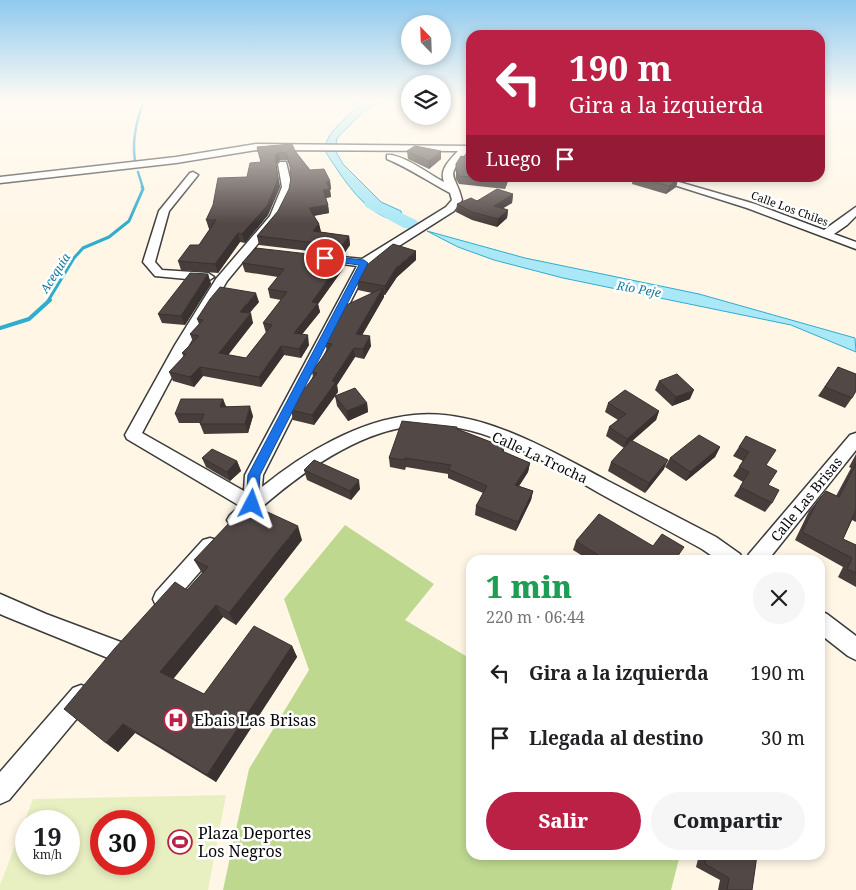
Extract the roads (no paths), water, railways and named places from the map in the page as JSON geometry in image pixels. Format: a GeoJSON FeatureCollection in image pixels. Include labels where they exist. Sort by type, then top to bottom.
{"type":"FeatureCollection","features":[{"type":"Feature","properties":{"kind":"street"},"geometry":{"type":"LineString","coordinates":[[0,180],[176,160],[256,147],[466,149]]}},
{"type":"Feature","properties":{"kind":"street"},"geometry":{"type":"LineString","coordinates":[[283,164],[287,187],[276,217],[252,250],[222,279],[182,346],[133,435],[252,504],[254,475],[364,263],[450,209],[456,200],[456,192],[447,177],[448,170],[466,151]]}},
{"type":"Feature","properties":{"kind":"street"},"geometry":{"type":"LineString","coordinates":[[390,156],[408,164],[421,174],[456,192]]}},
{"type":"Feature","properties":{"kind":"street"},"geometry":{"type":"LineString","coordinates":[[193,175],[188,184],[164,211],[149,262],[159,273],[222,279]]}},
{"type":"Feature","properties":{"kind":"street","name":"Calle Los Chiles"},"geometry":{"type":"LineString","coordinates":[[670,182],[751,206],[856,246]]}},
{"type":"Feature","properties":{"kind":"street"},"geometry":{"type":"LineString","coordinates":[[826,234],[856,210]]}},
{"type":"Feature","properties":{"kind":"street"},"geometry":{"type":"LineString","coordinates":[[306,256],[364,263]]}},
{"type":"Feature","properties":{"kind":"street","name":"Calle La Trocha"},"geometry":{"type":"LineString","coordinates":[[148,614],[218,537],[252,504],[287,477],[332,450],[369,432],[392,424],[414,420],[438,420],[500,436],[547,457],[709,543],[726,555]]}},
{"type":"Feature","properties":{"kind":"street","name":"Calle Las Brisas"},"geometry":{"type":"LineString","coordinates":[[760,555],[856,439]]}},
{"type":"Feature","properties":{"kind":"street"},"geometry":{"type":"LineString","coordinates":[[0,603],[20,615],[84,636],[112,658],[0,791]]}},
{"type":"Feature","properties":{"kind":"street"},"geometry":{"type":"LineString","coordinates":[[825,625],[856,649]]}},
{"type":"Feature","properties":{"kind":"water"},"geometry":{"type":"Polygon","coordinates":[[[327,142],[336,142],[335,150],[343,164],[381,202],[401,211],[403,221],[390,219],[378,214],[367,206],[339,173],[325,151],[327,142]]]}},
{"type":"Feature","properties":{"kind":"water"},"geometry":{"type":"Polygon","coordinates":[[[427,231],[525,258],[699,294],[855,338],[856,352],[791,325],[563,278],[494,260],[458,247],[427,231]]]}},
{"type":"Feature","properties":{"kind":"waterway","name":"Acequia"},"geometry":{"type":"LineString","coordinates":[[134,142],[136,166]]}},
{"type":"Feature","properties":{"kind":"waterway","name":"Acequia"},"geometry":{"type":"LineString","coordinates":[[138,172],[143,188]]}},
{"type":"Feature","properties":{"kind":"waterway","name":"Acequia"},"geometry":{"type":"LineString","coordinates":[[48,301],[74,258],[83,248],[109,237],[129,221],[143,189],[142,187]]}},
{"type":"Feature","properties":{"kind":"waterway","name":"Río Peje"},"geometry":{"type":"LineString","coordinates":[[372,204],[410,224]]}},
{"type":"Feature","properties":{"kind":"waterway","name":"Acequia"},"geometry":{"type":"LineString","coordinates":[[0,328],[29,319],[50,300]]}},
{"type":"Feature","properties":{"kind":"place","name":"Ebais Las Brisas"},"geometry":{"type":"Point","coordinates":[176,720]}},
{"type":"Feature","properties":{"kind":"place","name":"Plaza Deportes Los Negros"},"geometry":{"type":"Point","coordinates":[180,842]}}]}
